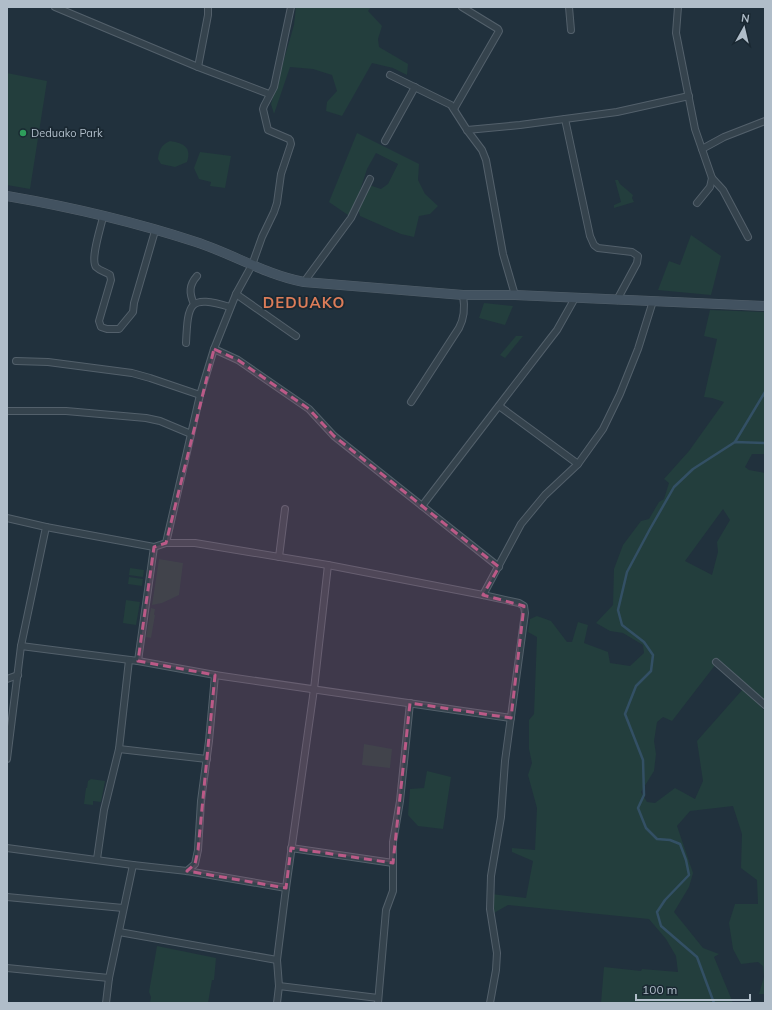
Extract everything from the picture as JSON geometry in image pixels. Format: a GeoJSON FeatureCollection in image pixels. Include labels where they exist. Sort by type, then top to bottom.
{"type":"FeatureCollection","features":[{"type":"Feature","properties":{"kind":"street"},"geometry":{"type":"LineString","coordinates":[[55,7],[198,67],[269,94]]}},
{"type":"Feature","properties":{"kind":"street"},"geometry":{"type":"LineString","coordinates":[[198,67],[208,16],[208,7]]}},
{"type":"Feature","properties":{"kind":"street"},"geometry":{"type":"LineString","coordinates":[[166,543],[200,395],[214,349],[230,307],[252,265],[277,203],[281,174],[291,144],[289,139],[270,132],[266,126],[263,109],[276,80],[290,7]]}},
{"type":"Feature","properties":{"kind":"street"},"geometry":{"type":"LineString","coordinates":[[454,109],[499,31],[462,7]]}},
{"type":"Feature","properties":{"kind":"street"},"geometry":{"type":"LineString","coordinates":[[569,7],[571,30]]}},
{"type":"Feature","properties":{"kind":"street"},"geometry":{"type":"LineString","coordinates":[[678,7],[676,33],[695,130],[712,178],[723,190],[748,237]]}},
{"type":"Feature","properties":{"kind":"street"},"geometry":{"type":"LineString","coordinates":[[390,75],[448,102],[482,150],[486,160],[504,254],[515,295]]}},
{"type":"Feature","properties":{"kind":"street"},"geometry":{"type":"LineString","coordinates":[[385,141],[415,87]]}},
{"type":"Feature","properties":{"kind":"street"},"geometry":{"type":"LineString","coordinates":[[467,130],[617,112],[689,96]]}},
{"type":"Feature","properties":{"kind":"street"},"geometry":{"type":"LineString","coordinates":[[565,119],[584,212],[590,236],[594,245],[602,249],[632,252],[638,256],[637,263],[617,300]]}},
{"type":"Feature","properties":{"kind":"street"},"geometry":{"type":"LineString","coordinates":[[702,149],[724,137],[765,121]]}},
{"type":"Feature","properties":{"kind":"street"},"geometry":{"type":"LineString","coordinates":[[697,203],[710,187],[712,178]]}},
{"type":"Feature","properties":{"kind":"street"},"geometry":{"type":"LineString","coordinates":[[304,282],[353,215],[370,180]]}},
{"type":"Feature","properties":{"kind":"street"},"geometry":{"type":"LineString","coordinates":[[7,196],[43,202],[155,231],[217,249],[280,276],[304,282],[463,295],[515,295],[765,306]]}},
{"type":"Feature","properties":{"kind":"street"},"geometry":{"type":"LineString","coordinates":[[103,217],[94,261],[97,268],[110,275],[111,280],[99,323],[101,327],[107,329],[119,329],[133,312],[134,303],[155,231]]}},
{"type":"Feature","properties":{"kind":"street"},"geometry":{"type":"LineString","coordinates":[[194,304],[190,295],[191,284],[198,276]]}},
{"type":"Feature","properties":{"kind":"street"},"geometry":{"type":"LineString","coordinates":[[236,294],[296,336]]}},
{"type":"Feature","properties":{"kind":"street"},"geometry":{"type":"LineString","coordinates":[[411,402],[459,328],[464,316],[465,308],[463,295]]}},
{"type":"Feature","properties":{"kind":"street"},"geometry":{"type":"LineString","coordinates":[[422,506],[557,330],[575,298]]}},
{"type":"Feature","properties":{"kind":"street"},"geometry":{"type":"LineString","coordinates":[[186,342],[188,317],[194,304],[207,301],[230,307]]}},
{"type":"Feature","properties":{"kind":"street"},"geometry":{"type":"LineString","coordinates":[[483,595],[499,567],[520,524],[545,495],[578,464],[603,429],[620,394],[638,349],[653,301]]}},
{"type":"Feature","properties":{"kind":"street"},"geometry":{"type":"LineString","coordinates":[[214,349],[242,362],[309,410],[334,436],[499,567]]}},
{"type":"Feature","properties":{"kind":"street"},"geometry":{"type":"LineString","coordinates":[[16,361],[48,362],[132,374],[150,378],[200,395]]}},
{"type":"Feature","properties":{"kind":"street"},"geometry":{"type":"LineString","coordinates":[[499,406],[578,464]]}},
{"type":"Feature","properties":{"kind":"street"},"geometry":{"type":"LineString","coordinates":[[7,411],[66,411],[146,418],[160,421],[191,434]]}},
{"type":"Feature","properties":{"kind":"street"},"geometry":{"type":"LineString","coordinates":[[279,557],[285,509]]}},
{"type":"Feature","properties":{"kind":"street"},"geometry":{"type":"LineString","coordinates":[[7,518],[46,527],[154,547],[166,543],[195,543],[328,565],[523,604],[525,608],[505,761],[501,817],[490,876],[490,909],[497,953],[496,970],[490,1003]]}},
{"type":"Feature","properties":{"kind":"street"},"geometry":{"type":"LineString","coordinates":[[7,759],[21,646],[46,527]]}},
{"type":"Feature","properties":{"kind":"street"},"geometry":{"type":"LineString","coordinates":[[138,661],[154,547]]}},
{"type":"Feature","properties":{"kind":"street"},"geometry":{"type":"LineString","coordinates":[[277,1003],[279,986],[277,960],[291,848],[314,689],[328,565]]}},
{"type":"Feature","properties":{"kind":"street"},"geometry":{"type":"LineString","coordinates":[[21,646],[138,661],[215,675],[511,718]]}},
{"type":"Feature","properties":{"kind":"street"},"geometry":{"type":"LineString","coordinates":[[97,859],[104,810],[119,749],[129,660]]}},
{"type":"Feature","properties":{"kind":"street"},"geometry":{"type":"LineString","coordinates":[[716,662],[765,705]]}},
{"type":"Feature","properties":{"kind":"street"},"geometry":{"type":"LineString","coordinates":[[7,679],[18,675]]}},
{"type":"Feature","properties":{"kind":"street"},"geometry":{"type":"LineString","coordinates":[[187,871],[195,864],[198,850],[201,801],[207,759],[215,675]]}},
{"type":"Feature","properties":{"kind":"street"},"geometry":{"type":"LineString","coordinates":[[279,986],[378,1000],[386,910],[393,891],[393,842],[400,801],[410,703]]}},
{"type":"Feature","properties":{"kind":"street"},"geometry":{"type":"LineString","coordinates":[[119,749],[207,759]]}},
{"type":"Feature","properties":{"kind":"street"},"geometry":{"type":"LineString","coordinates":[[7,848],[187,871],[286,888]]}},
{"type":"Feature","properties":{"kind":"street"},"geometry":{"type":"LineString","coordinates":[[291,848],[393,863]]}},
{"type":"Feature","properties":{"kind":"street"},"geometry":{"type":"LineString","coordinates":[[106,1003],[109,978],[133,865]]}},
{"type":"Feature","properties":{"kind":"street"},"geometry":{"type":"LineString","coordinates":[[7,897],[123,908]]}},
{"type":"Feature","properties":{"kind":"street"},"geometry":{"type":"LineString","coordinates":[[119,932],[277,960]]}},
{"type":"Feature","properties":{"kind":"street"},"geometry":{"type":"LineString","coordinates":[[7,968],[109,978]]}},
{"type":"Feature","properties":{"kind":"highlighted area"},"geometry":{"type":"Polygon","coordinates":[[[214,349],[238,360],[309,409],[334,436],[499,567],[483,595],[524,606],[511,718],[410,703],[393,863],[291,848],[286,888],[187,871],[195,864],[198,850],[215,675],[138,661],[154,547],[166,543],[214,349]]]}},
{"type":"Feature","properties":{"kind":"green space"},"geometry":{"type":"Polygon","coordinates":[[[296,7],[371,7],[368,11],[382,26],[378,39],[379,47],[408,64],[407,75],[393,68],[372,63],[342,116],[326,111],[327,102],[337,91],[332,75],[313,69],[290,67],[274,114],[271,104],[294,25],[296,7]]]}},
{"type":"Feature","properties":{"kind":"green space","name":"Deduako Park"},"geometry":{"type":"Polygon","coordinates":[[[7,73],[47,81],[30,189],[7,185],[7,73]]]}},
{"type":"Feature","properties":{"kind":"green space"},"geometry":{"type":"Polygon","coordinates":[[[357,133],[419,164],[418,180],[425,194],[438,206],[430,214],[419,216],[414,237],[401,234],[360,216],[358,208],[369,185],[381,189],[388,184],[398,164],[376,153],[367,169],[353,212],[348,215],[329,202],[357,133]]]}},
{"type":"Feature","properties":{"kind":"green space"},"geometry":{"type":"Polygon","coordinates":[[[170,141],[179,143],[187,149],[187,162],[175,167],[161,164],[158,159],[160,150],[164,144],[170,141]]]}},
{"type":"Feature","properties":{"kind":"green space"},"geometry":{"type":"Polygon","coordinates":[[[200,152],[231,156],[225,188],[210,186],[211,182],[199,179],[194,168],[200,152]]]}},
{"type":"Feature","properties":{"kind":"green space"},"geometry":{"type":"Polygon","coordinates":[[[615,180],[618,180],[620,184],[633,195],[632,198],[634,202],[614,208],[614,205],[621,202],[615,180]]]}},
{"type":"Feature","properties":{"kind":"green space"},"geometry":{"type":"Polygon","coordinates":[[[691,235],[721,256],[711,295],[658,290],[669,261],[680,265],[691,235]]]}},
{"type":"Feature","properties":{"kind":"green space"},"geometry":{"type":"Polygon","coordinates":[[[484,303],[513,306],[505,325],[479,318],[484,303]]]}},
{"type":"Feature","properties":{"kind":"green space"},"geometry":{"type":"Polygon","coordinates":[[[710,310],[765,312],[765,454],[752,454],[745,467],[749,470],[765,473],[765,702],[719,660],[672,721],[663,717],[657,722],[654,741],[656,754],[654,771],[641,792],[647,802],[655,803],[675,788],[695,799],[703,781],[697,741],[743,689],[765,711],[765,994],[759,994],[764,977],[763,966],[758,962],[741,964],[733,949],[729,923],[735,904],[758,904],[757,880],[741,868],[742,834],[733,806],[690,811],[677,826],[693,873],[689,887],[674,912],[703,948],[719,954],[714,957],[733,1003],[601,1003],[604,967],[641,971],[642,969],[678,972],[676,956],[666,939],[649,919],[508,905],[492,914],[491,894],[526,898],[533,861],[512,852],[512,848],[535,850],[537,808],[528,775],[532,763],[529,749],[529,720],[534,714],[537,637],[528,632],[530,619],[537,616],[551,621],[567,642],[572,642],[578,622],[588,625],[584,643],[608,652],[610,663],[630,666],[644,653],[643,645],[623,633],[610,631],[596,623],[613,605],[614,569],[623,545],[641,521],[649,519],[659,502],[664,499],[669,483],[664,479],[689,451],[724,402],[704,397],[717,339],[704,336],[710,310]],[[723,509],[685,561],[712,575],[718,552],[717,542],[730,520],[723,509]]]}},
{"type":"Feature","properties":{"kind":"green space"},"geometry":{"type":"Polygon","coordinates":[[[516,336],[523,336],[505,358],[500,355],[516,336]]]}},
{"type":"Feature","properties":{"kind":"green space"},"geometry":{"type":"Polygon","coordinates":[[[159,559],[183,563],[179,595],[162,603],[152,605],[159,559]]]}},
{"type":"Feature","properties":{"kind":"green space"},"geometry":{"type":"Polygon","coordinates":[[[130,568],[144,570],[143,577],[129,575],[130,568]]]}},
{"type":"Feature","properties":{"kind":"green space"},"geometry":{"type":"Polygon","coordinates":[[[129,577],[143,579],[142,586],[128,584],[129,577]]]}},
{"type":"Feature","properties":{"kind":"green space"},"geometry":{"type":"Polygon","coordinates":[[[126,600],[140,602],[136,625],[123,623],[126,600]]]}},
{"type":"Feature","properties":{"kind":"green space"},"geometry":{"type":"Polygon","coordinates":[[[151,608],[155,609],[155,615],[151,638],[146,637],[151,608]]]}},
{"type":"Feature","properties":{"kind":"green space"},"geometry":{"type":"Polygon","coordinates":[[[364,744],[392,749],[390,768],[362,765],[364,744]]]}},
{"type":"Feature","properties":{"kind":"green space"},"geometry":{"type":"Polygon","coordinates":[[[427,771],[451,777],[443,829],[418,826],[408,815],[410,789],[424,788],[427,771]]]}},
{"type":"Feature","properties":{"kind":"green space"},"geometry":{"type":"Polygon","coordinates":[[[91,779],[105,781],[101,802],[93,801],[93,805],[84,804],[86,788],[88,781],[91,779]]]}},
{"type":"Feature","properties":{"kind":"green space"},"geometry":{"type":"Polygon","coordinates":[[[157,946],[216,958],[214,980],[212,980],[208,1003],[150,1003],[151,997],[149,992],[157,946]]]}},
{"type":"Feature","properties":{"kind":"waterway"},"geometry":{"type":"LineString","coordinates":[[735,442],[765,392]]}},
{"type":"Feature","properties":{"kind":"waterway"},"geometry":{"type":"LineString","coordinates":[[714,1003],[697,957],[661,926],[657,912],[665,900],[689,875],[686,860],[680,844],[670,840],[657,839],[646,828],[638,808],[644,795],[643,760],[625,714],[636,686],[651,671],[653,655],[644,642],[622,625],[618,610],[627,572],[674,487],[693,469],[735,442],[765,443]]}},
{"type":"Feature","properties":{"kind":"place","name":"Deduako Park"},"geometry":{"type":"Point","coordinates":[23,133]}},
{"type":"Feature","properties":{"kind":"district","name":"DEDUAKO"},"geometry":{"type":"Point","coordinates":[304,302]}}]}
